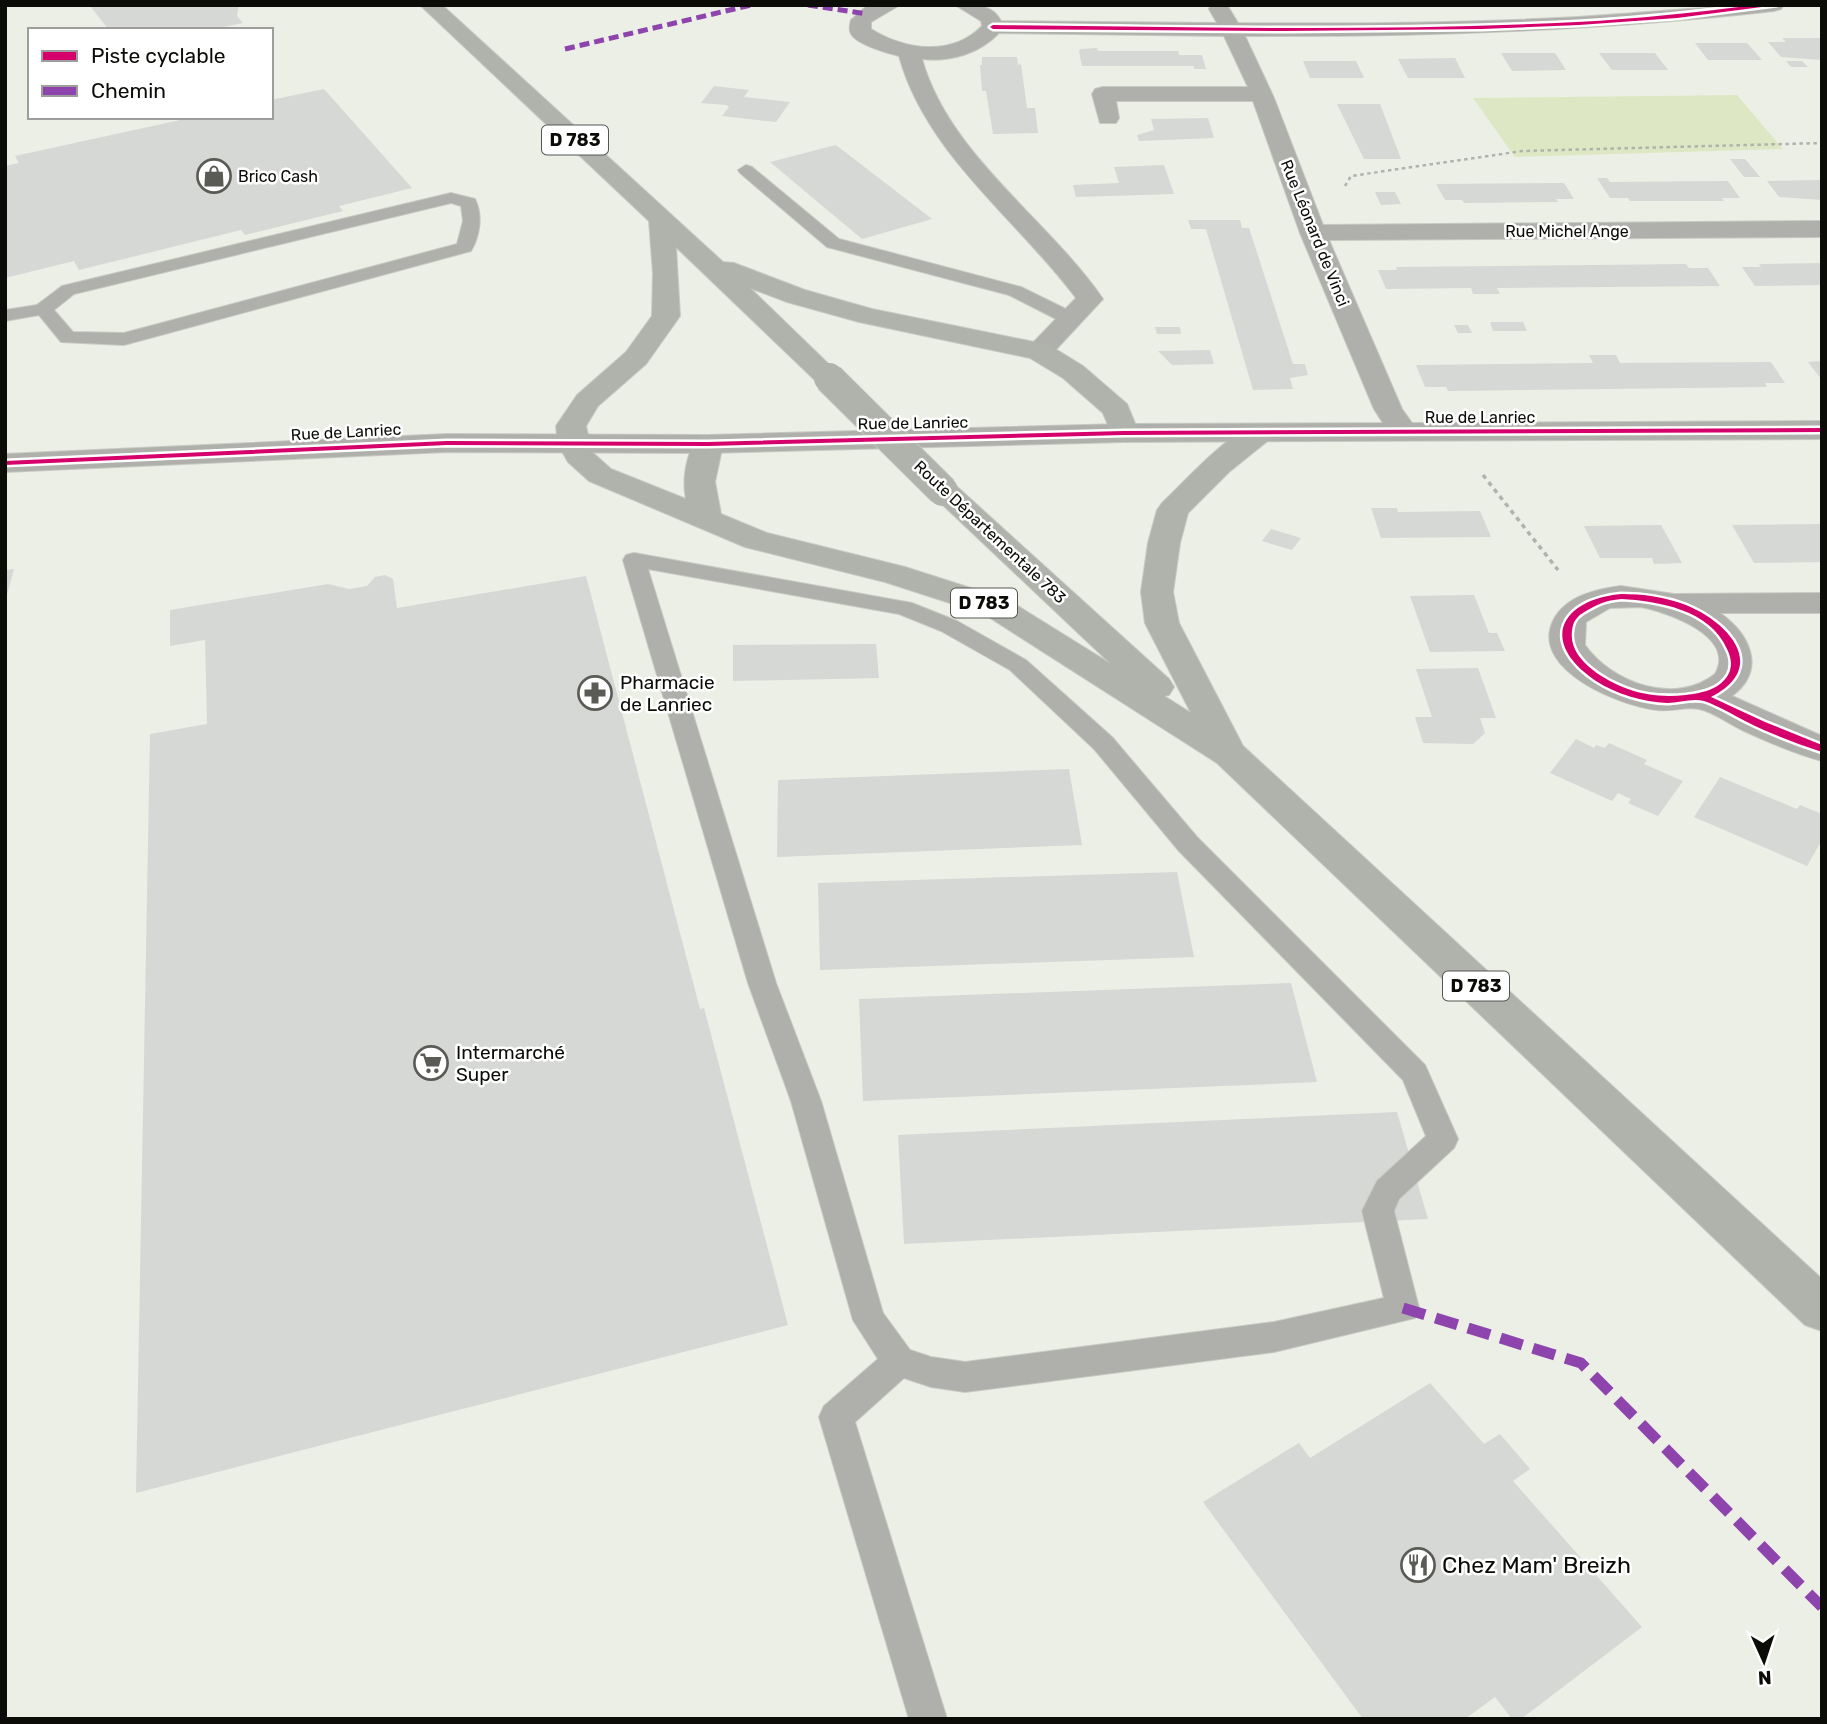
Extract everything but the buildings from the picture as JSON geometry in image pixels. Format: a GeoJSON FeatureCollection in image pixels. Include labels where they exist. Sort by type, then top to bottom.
{"type":"FeatureCollection","features":[{"type":"Feature","properties":{"kind":"main road","name":"D 783"},"geometry":{"type":"LineString","coordinates":[[430,5],[661,220]]}},
{"type":"Feature","properties":{"kind":"main road","name":"Route Départementale 783"},"geometry":{"type":"LineString","coordinates":[[661,220],[829,378],[943,491],[1230,754]]}},
{"type":"Feature","properties":{"kind":"main road"},"geometry":{"type":"LineString","coordinates":[[573,444],[571,426],[575,417],[587,401],[636,358],[666,316],[666,273],[661,220]]}},
{"type":"Feature","properties":{"kind":"main road","name":"D 783"},"geometry":{"type":"LineString","coordinates":[[710,264],[796,296],[869,316],[1039,351],[1073,372],[1117,410],[1124,433]]}},
{"type":"Feature","properties":{"kind":"main road"},"geometry":{"type":"LineString","coordinates":[[1230,754],[1162,623],[1157,592],[1164,543],[1173,510],[1218,466],[1260,433]]}},
{"type":"Feature","properties":{"kind":"main road","name":"D 783"},"geometry":{"type":"LineString","coordinates":[[573,444],[579,456],[600,474],[756,540],[894,574],[996,607],[1230,754],[1822,1310]]}},
{"type":"Feature","properties":{"kind":"main road"},"geometry":{"type":"LineString","coordinates":[[707,520],[698,493],[700,470],[708,444]]}},
{"type":"Feature","properties":{"kind":"street"},"geometry":{"type":"LineString","coordinates":[[965,5],[990,18],[993,27]]}},
{"type":"Feature","properties":{"kind":"street","name":"Rue Léonard de Vinci"},"geometry":{"type":"LineString","coordinates":[[1216,5],[1232,30],[1260,94],[1312,233],[1392,418],[1404,433]]}},
{"type":"Feature","properties":{"kind":"street"},"geometry":{"type":"LineString","coordinates":[[993,27],[1232,30],[1524,28],[1677,18],[1774,5]]}},
{"type":"Feature","properties":{"kind":"street"},"geometry":{"type":"LineString","coordinates":[[881,6],[861,20],[860,32],[876,44],[909,52],[932,53],[969,47],[985,40],[993,27]]}},
{"type":"Feature","properties":{"kind":"street"},"geometry":{"type":"LineString","coordinates":[[909,52],[921,90],[964,158],[1072,273],[1090,299],[1039,351]]}},
{"type":"Feature","properties":{"kind":"street"},"geometry":{"type":"LineString","coordinates":[[1108,118],[1103,94],[1260,94]]}},
{"type":"Feature","properties":{"kind":"street","name":"Rue Michel Ange"},"geometry":{"type":"LineString","coordinates":[[1312,233],[1822,229]]}},
{"type":"Feature","properties":{"kind":"street","name":"Rue de Lanriec"},"geometry":{"type":"LineString","coordinates":[[5,463],[447,443],[708,444],[1124,433],[1822,430]]}},
{"type":"Feature","properties":{"kind":"street"},"geometry":{"type":"LineString","coordinates":[[1672,603],[1710,622],[1732,646],[1737,664],[1732,678],[1718,691],[1702,697],[1668,700],[1637,695],[1588,672],[1569,648],[1566,638],[1569,621],[1575,613],[1602,598],[1643,597],[1672,603],[1822,603]]}},
{"type":"Feature","properties":{"kind":"street"},"geometry":{"type":"LineString","coordinates":[[1702,697],[1776,732],[1822,749]]}},
{"type":"Feature","properties":{"kind":"lane"},"geometry":{"type":"LineString","coordinates":[[746,170],[833,243],[1015,291],[1071,319]]}},
{"type":"Feature","properties":{"kind":"lane"},"geometry":{"type":"LineString","coordinates":[[5,316],[43,309],[68,290],[451,198],[469,203],[472,221],[465,247],[124,339],[68,338],[43,309]]}},
{"type":"Feature","properties":{"kind":"lane"},"geometry":{"type":"LineString","coordinates":[[634,560],[904,608],[949,626],[1018,665],[1103,743],[1188,845],[1415,1073],[1443,1139],[1388,1190],[1378,1211],[1403,1308],[1274,1337],[965,1377],[931,1372],[899,1361],[869,1320],[806,1101],[762,983],[634,560]]}},
{"type":"Feature","properties":{"kind":"lane"},"geometry":{"type":"LineString","coordinates":[[899,1361],[836,1417],[928,1719]]}},
{"type":"Feature","properties":{"kind":"path"},"geometry":{"type":"LineString","coordinates":[[1312,233],[1351,176],[1522,151],[1822,143]]}},
{"type":"Feature","properties":{"kind":"path"},"geometry":{"type":"LineString","coordinates":[[1458,433],[1468,456],[1589,605]]}},
{"type":"Feature","properties":{"kind":"green space"},"geometry":{"type":"Polygon","coordinates":[[[1737,95],[1783,149],[1515,157],[1473,98],[1737,95]]]}},
{"type":"Feature","properties":{"kind":"marked path"},"geometry":{"type":"LineString","coordinates":[[565,49],[751,5]]}},
{"type":"Feature","properties":{"kind":"marked path"},"geometry":{"type":"LineString","coordinates":[[808,5],[867,14]]}},
{"type":"Feature","properties":{"kind":"marked path"},"geometry":{"type":"LineString","coordinates":[[1403,1308],[1581,1363],[1822,1607]]}},
{"type":"Feature","properties":{"kind":"cycle path"},"geometry":{"type":"LineString","coordinates":[[993,27],[1287,30],[1482,28],[1677,16],[1774,5]]}},
{"type":"Feature","properties":{"kind":"cycle path"},"geometry":{"type":"LineString","coordinates":[[5,463],[447,443],[708,444],[1124,433],[1822,430]]}},
{"type":"Feature","properties":{"kind":"cycle path"},"geometry":{"type":"LineString","coordinates":[[1702,697],[1727,682],[1732,677],[1736,664],[1728,640],[1716,626],[1700,615],[1661,600],[1621,596],[1599,600],[1576,613],[1570,620],[1566,636],[1569,648],[1579,662],[1601,680],[1626,692],[1653,699],[1704,698],[1761,725],[1822,749]]}},
{"type":"Feature","properties":{"kind":"place","name":"Brico Cash"},"geometry":{"type":"Point","coordinates":[214,176]}},
{"type":"Feature","properties":{"kind":"place","name":"Pharmacie de Lanriec"},"geometry":{"type":"Point","coordinates":[595,693]}},
{"type":"Feature","properties":{"kind":"place","name":"Intermarché Super"},"geometry":{"type":"Point","coordinates":[431,1063]}},
{"type":"Feature","properties":{"kind":"place","name":"Chez Mam' Breizh"},"geometry":{"type":"Point","coordinates":[1418,1565]}}]}
